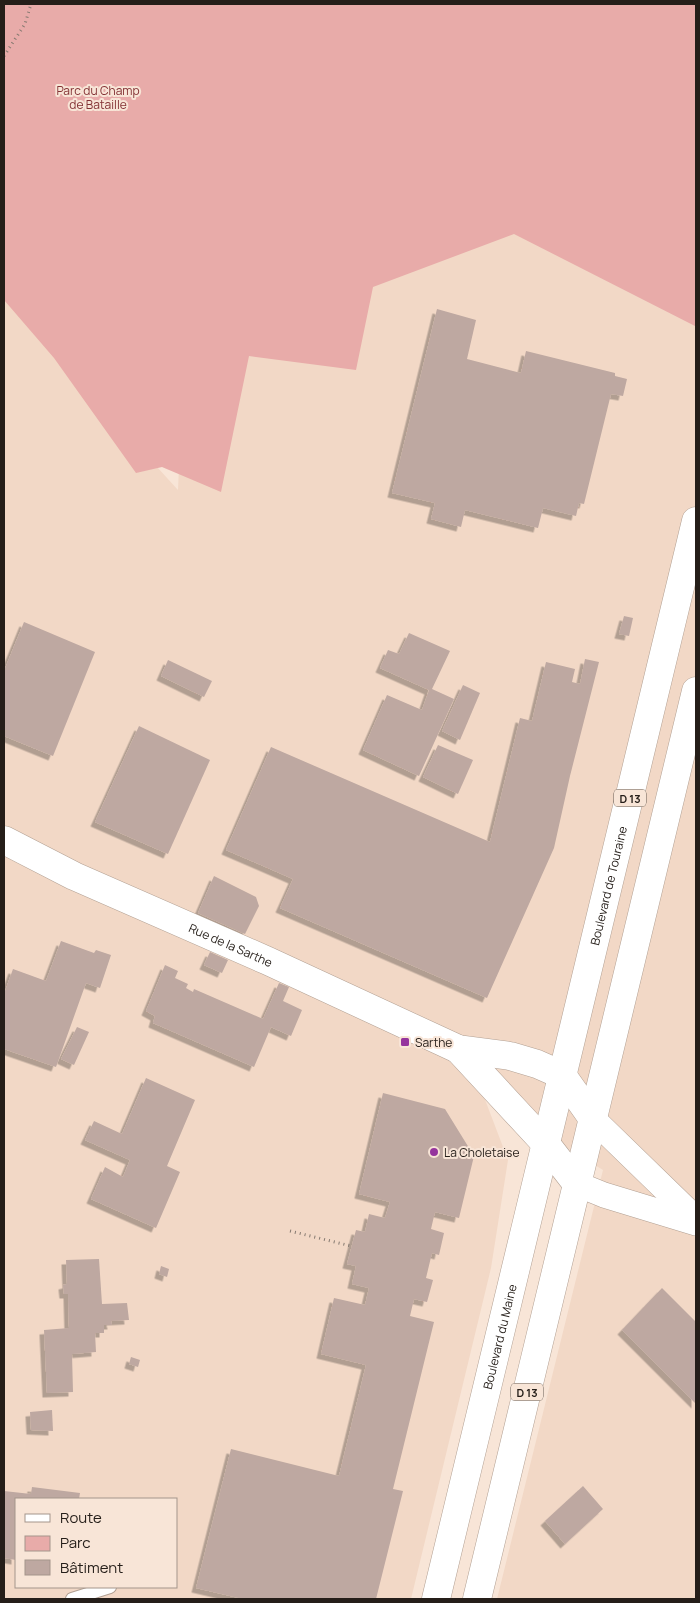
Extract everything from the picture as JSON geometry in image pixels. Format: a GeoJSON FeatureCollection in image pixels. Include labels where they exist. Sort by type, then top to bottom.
{"type":"FeatureCollection","features":[{"type":"Feature","properties":{"kind":"main road","name":"Boulevard de Touraine"},"geometry":{"type":"LineString","coordinates":[[562,1075],[696,521]]}},
{"type":"Feature","properties":{"kind":"main road","name":"D 13"},"geometry":{"type":"LineString","coordinates":[[477,1599],[696,691]]}},
{"type":"Feature","properties":{"kind":"main road","name":"Rue de la Sarthe"},"geometry":{"type":"LineString","coordinates":[[4,840],[74,876],[268,961],[458,1049],[510,1056],[537,1064],[562,1075]]}},
{"type":"Feature","properties":{"kind":"main road","name":"Rue de la Sarthe"},"geometry":{"type":"LineString","coordinates":[[458,1049],[546,1144],[577,1184]]}},
{"type":"Feature","properties":{"kind":"main road"},"geometry":{"type":"LineString","coordinates":[[562,1075],[593,1119]]}},
{"type":"Feature","properties":{"kind":"main road","name":"Boulevard du Maine"},"geometry":{"type":"LineString","coordinates":[[436,1599],[562,1075]]}},
{"type":"Feature","properties":{"kind":"street"},"geometry":{"type":"LineString","coordinates":[[593,1119],[696,1218]]}},
{"type":"Feature","properties":{"kind":"street"},"geometry":{"type":"LineString","coordinates":[[577,1184],[604,1195],[696,1223]]}},
{"type":"Feature","properties":{"kind":"lane"},"geometry":{"type":"LineString","coordinates":[[72,1599],[107,1588]]}},
{"type":"Feature","properties":{"kind":"path"},"geometry":{"type":"LineString","coordinates":[[4,56],[25,24],[31,4]]}},
{"type":"Feature","properties":{"kind":"path"},"geometry":{"type":"LineString","coordinates":[[290,1231],[352,1246]]}},
{"type":"Feature","properties":{"kind":"shaded area"},"geometry":{"type":"Polygon","coordinates":[[[205,4],[696,4],[696,1599],[497,1599],[603,1170],[484,1097],[508,1160],[491,1268],[411,1599],[4,1599],[4,299],[178,490],[196,67],[205,4]]]}},
{"type":"Feature","properties":{"kind":"green space","name":"Parc du Champ de Bataille"},"geometry":{"type":"Polygon","coordinates":[[[4,4],[696,4],[695,326],[514,234],[373,287],[356,370],[249,356],[221,492],[162,467],[136,473],[54,358],[4,300],[4,4]]]}},
{"type":"Feature","properties":{"kind":"building"},"geometry":{"type":"Polygon","coordinates":[[[437,309],[476,320],[467,359],[521,373],[526,351],[615,373],[615,376],[627,379],[623,396],[611,394],[584,504],[579,503],[576,516],[543,508],[538,528],[465,510],[461,527],[431,519],[435,503],[392,493],[437,309]]]}},
{"type":"Feature","properties":{"kind":"building"},"geometry":{"type":"Polygon","coordinates":[[[624,616],[633,618],[629,636],[619,634],[624,616]]]}},
{"type":"Feature","properties":{"kind":"building"},"geometry":{"type":"Polygon","coordinates":[[[24,622],[95,652],[53,756],[4,736],[4,671],[24,622]]]}},
{"type":"Feature","properties":{"kind":"building"},"geometry":{"type":"Polygon","coordinates":[[[409,633],[450,651],[432,689],[454,699],[419,776],[363,750],[387,695],[422,710],[429,690],[380,668],[388,650],[399,654],[409,633]]]}},
{"type":"Feature","properties":{"kind":"building"},"geometry":{"type":"Polygon","coordinates":[[[585,659],[599,662],[554,848],[487,998],[280,908],[293,879],[226,850],[271,747],[490,842],[520,718],[532,721],[546,662],[575,669],[572,682],[580,684],[585,659]]]}},
{"type":"Feature","properties":{"kind":"building"},"geometry":{"type":"Polygon","coordinates":[[[168,660],[212,681],[204,697],[161,676],[168,660]]]}},
{"type":"Feature","properties":{"kind":"building"},"geometry":{"type":"Polygon","coordinates":[[[463,685],[480,693],[460,740],[442,731],[463,685]]]}},
{"type":"Feature","properties":{"kind":"building"},"geometry":{"type":"Polygon","coordinates":[[[139,726],[210,760],[168,854],[95,822],[139,726]]]}},
{"type":"Feature","properties":{"kind":"building"},"geometry":{"type":"Polygon","coordinates":[[[438,745],[473,760],[458,794],[423,777],[438,745]]]}},
{"type":"Feature","properties":{"kind":"building"},"geometry":{"type":"Polygon","coordinates":[[[214,876],[256,897],[259,906],[245,934],[198,913],[214,876]]]}},
{"type":"Feature","properties":{"kind":"building"},"geometry":{"type":"Polygon","coordinates":[[[61,941],[94,953],[96,950],[111,955],[100,988],[86,983],[56,1067],[4,1049],[4,994],[13,969],[46,981],[61,941]]]}},
{"type":"Feature","properties":{"kind":"building"},"geometry":{"type":"Polygon","coordinates":[[[210,952],[228,960],[222,973],[204,965],[210,952]]]}},
{"type":"Feature","properties":{"kind":"building"},"geometry":{"type":"Polygon","coordinates":[[[165,965],[178,971],[175,978],[188,984],[186,988],[193,992],[194,989],[263,1019],[279,983],[289,987],[283,1001],[302,1010],[291,1036],[271,1027],[254,1067],[153,1023],[155,1016],[146,1011],[165,965]]]}},
{"type":"Feature","properties":{"kind":"building"},"geometry":{"type":"Polygon","coordinates":[[[77,1027],[89,1032],[74,1065],[61,1059],[77,1027]]]}},
{"type":"Feature","properties":{"kind":"building"},"geometry":{"type":"Polygon","coordinates":[[[146,1078],[195,1100],[167,1166],[180,1172],[156,1228],[91,1199],[105,1167],[123,1177],[130,1160],[85,1140],[94,1121],[122,1134],[146,1078]]]}},
{"type":"Feature","properties":{"kind":"building"},"geometry":{"type":"Polygon","coordinates":[[[383,1093],[445,1109],[474,1156],[459,1218],[435,1212],[431,1229],[444,1233],[439,1255],[432,1253],[426,1278],[433,1280],[427,1302],[414,1299],[410,1316],[434,1322],[393,1489],[403,1491],[376,1599],[243,1599],[196,1588],[231,1449],[339,1476],[366,1365],[321,1354],[334,1298],[365,1305],[369,1288],[352,1284],[356,1266],[347,1264],[356,1230],[365,1232],[369,1214],[385,1218],[390,1202],[359,1194],[383,1093]]]}},
{"type":"Feature","properties":{"kind":"building"},"geometry":{"type":"Polygon","coordinates":[[[99,1259],[102,1304],[127,1303],[129,1320],[111,1321],[112,1325],[104,1325],[104,1333],[95,1333],[96,1352],[72,1354],[73,1392],[47,1393],[44,1330],[69,1328],[68,1294],[64,1294],[63,1285],[67,1284],[66,1260],[99,1259]]]}},
{"type":"Feature","properties":{"kind":"building"},"geometry":{"type":"Polygon","coordinates":[[[161,1266],[169,1269],[167,1277],[159,1274],[161,1266]]]}},
{"type":"Feature","properties":{"kind":"building"},"geometry":{"type":"Polygon","coordinates":[[[662,1288],[696,1322],[696,1404],[622,1330],[662,1288]]]}},
{"type":"Feature","properties":{"kind":"building"},"geometry":{"type":"Polygon","coordinates":[[[131,1357],[140,1360],[138,1367],[129,1364],[131,1357]]]}},
{"type":"Feature","properties":{"kind":"building"},"geometry":{"type":"Polygon","coordinates":[[[52,1410],[53,1431],[31,1430],[30,1412],[52,1410]]]}},
{"type":"Feature","properties":{"kind":"building"},"geometry":{"type":"Polygon","coordinates":[[[583,1486],[603,1509],[565,1544],[545,1521],[583,1486]]]}},
{"type":"Feature","properties":{"kind":"building"},"geometry":{"type":"Polygon","coordinates":[[[32,1487],[80,1493],[79,1498],[15,1498],[15,1560],[4,1558],[4,1491],[31,1494],[32,1487]]]}},
{"type":"Feature","properties":{"kind":"place","name":"Sarthe"},"geometry":{"type":"Point","coordinates":[405,1042]}},
{"type":"Feature","properties":{"kind":"place","name":"La Choletaise"},"geometry":{"type":"Point","coordinates":[434,1152]}}]}
